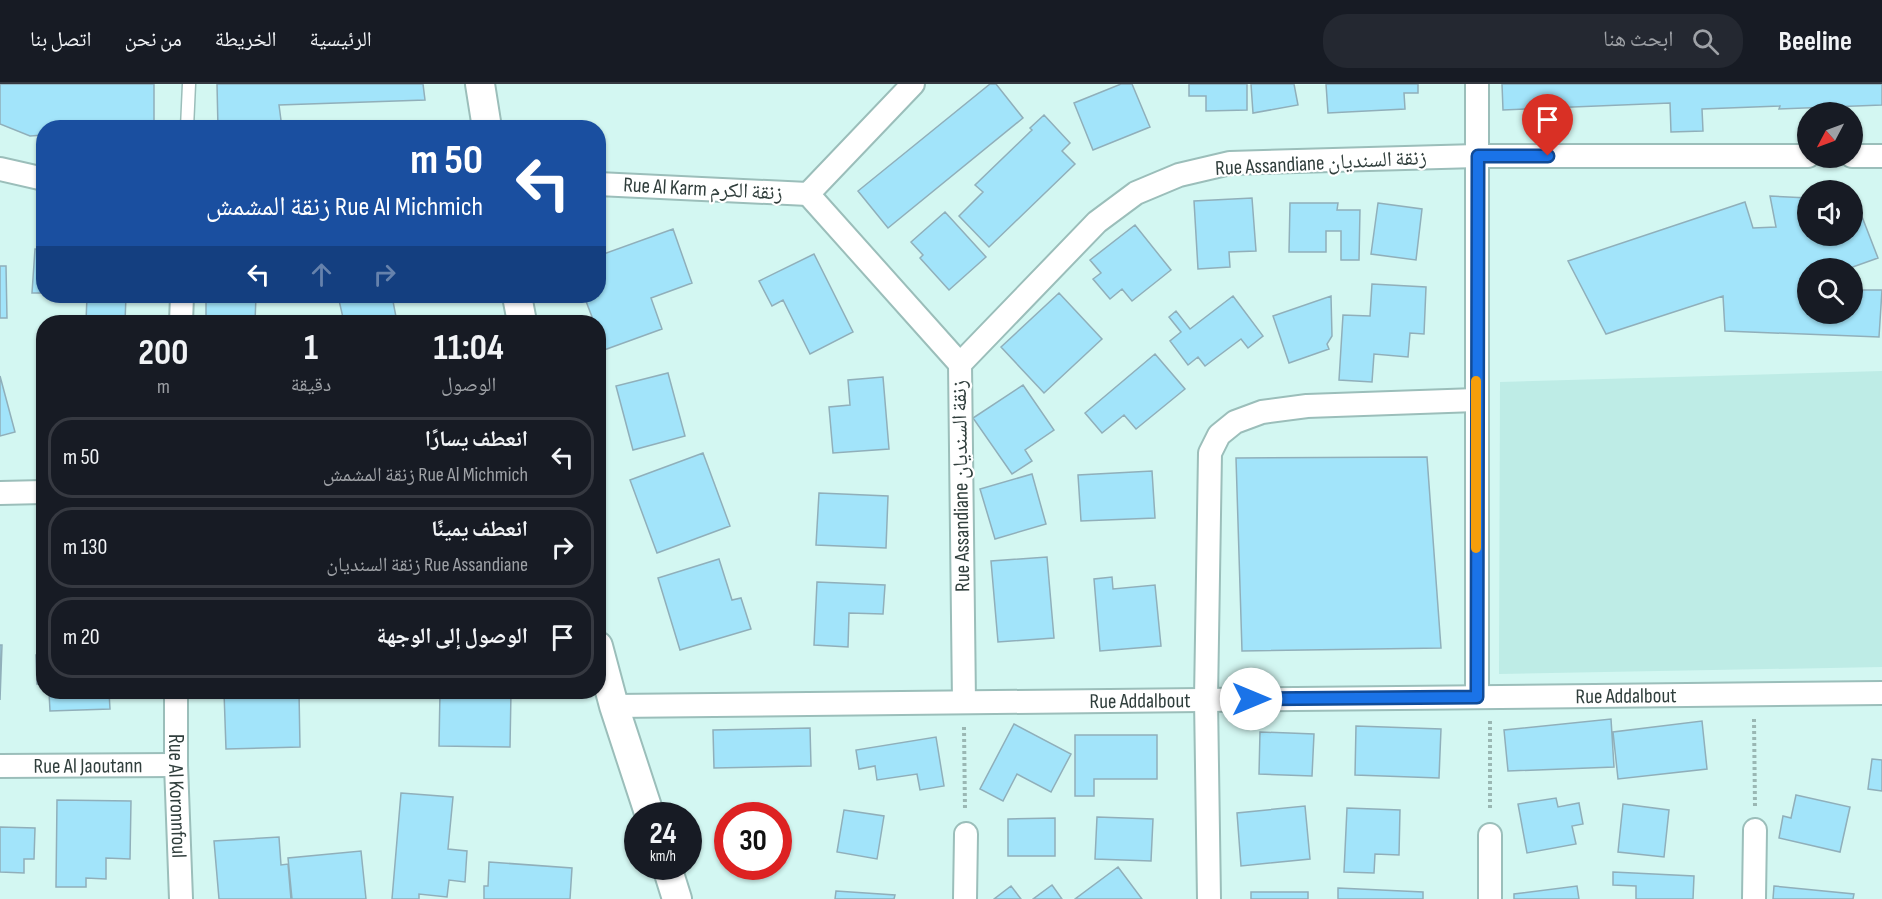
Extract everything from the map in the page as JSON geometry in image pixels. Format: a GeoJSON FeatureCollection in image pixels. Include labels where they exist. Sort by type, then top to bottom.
{"type":"FeatureCollection","features":[{"type":"Feature","properties":{"kind":"street"},"geometry":{"type":"LineString","coordinates":[[480,84],[486,120]]}},
{"type":"Feature","properties":{"kind":"street"},"geometry":{"type":"LineString","coordinates":[[913,84],[808,194],[960,364]]}},
{"type":"Feature","properties":{"kind":"street"},"geometry":{"type":"LineString","coordinates":[[1477,84],[1476,400],[1483,697]]}},
{"type":"Feature","properties":{"kind":"street","name":"Rue Assandiane زنقة السنديان"},"geometry":{"type":"LineString","coordinates":[[964,702],[960,364],[1097,222],[1136,193],[1179,175],[1230,164],[1478,156],[1797,156]]}},
{"type":"Feature","properties":{"kind":"street"},"geometry":{"type":"LineString","coordinates":[[1863,156],[1882,156]]}},
{"type":"Feature","properties":{"kind":"street"},"geometry":{"type":"LineString","coordinates":[[0,170],[36,177]]}},
{"type":"Feature","properties":{"kind":"street","name":"Rue Al Karm زنقة الكرم"},"geometry":{"type":"LineString","coordinates":[[606,184],[808,194]]}},
{"type":"Feature","properties":{"kind":"street"},"geometry":{"type":"LineString","coordinates":[[1209,899],[1206,699],[1210,453],[1219,435],[1235,422],[1262,412],[1307,406],[1476,400]]}},
{"type":"Feature","properties":{"kind":"street"},"geometry":{"type":"LineString","coordinates":[[0,493],[36,492]]}},
{"type":"Feature","properties":{"kind":"street"},"geometry":{"type":"LineString","coordinates":[[606,676],[645,802]]}},
{"type":"Feature","properties":{"kind":"street","name":"Rue Addalbout"},"geometry":{"type":"LineString","coordinates":[[614,706],[1882,693]]}},
{"type":"Feature","properties":{"kind":"street","name":"Rue Al Koronnfoul"},"geometry":{"type":"LineString","coordinates":[[176,699],[181,899]]}},
{"type":"Feature","properties":{"kind":"street","name":"Rue Al Jaoutann"},"geometry":{"type":"LineString","coordinates":[[0,766],[176,765]]}},
{"type":"Feature","properties":{"kind":"street"},"geometry":{"type":"LineString","coordinates":[[1754,899],[1755,830]]}},
{"type":"Feature","properties":{"kind":"street"},"geometry":{"type":"LineString","coordinates":[[965,899],[966,834]]}},
{"type":"Feature","properties":{"kind":"street"},"geometry":{"type":"LineString","coordinates":[[1490,836],[1490,899]]}},
{"type":"Feature","properties":{"kind":"street"},"geometry":{"type":"LineString","coordinates":[[671,880],[677,899]]}},
{"type":"Feature","properties":{"kind":"lane"},"geometry":{"type":"LineString","coordinates":[[187,120],[189,84]]}},
{"type":"Feature","properties":{"kind":"path"},"geometry":{"type":"LineString","coordinates":[[1754,694],[1755,830]]}},
{"type":"Feature","properties":{"kind":"path"},"geometry":{"type":"LineString","coordinates":[[1483,697],[1490,836]]}},
{"type":"Feature","properties":{"kind":"path"},"geometry":{"type":"LineString","coordinates":[[964,702],[966,834]]}},
{"type":"Feature","properties":{"kind":"shaded area"},"geometry":{"type":"Polygon","coordinates":[[[1882,371],[1882,667],[1499,674],[1500,382],[1882,371]]]}},
{"type":"Feature","properties":{"kind":"building"},"geometry":{"type":"Polygon","coordinates":[[[0,84],[154,84],[154,120],[36,120],[36,136],[30,136],[0,124],[0,84]]]}},
{"type":"Feature","properties":{"kind":"building"},"geometry":{"type":"Polygon","coordinates":[[[217,84],[423,84],[425,100],[279,105],[281,120],[218,120],[217,84]]]}},
{"type":"Feature","properties":{"kind":"building"},"geometry":{"type":"Polygon","coordinates":[[[990,84],[996,84],[1023,118],[888,228],[858,191],[990,84]]]}},
{"type":"Feature","properties":{"kind":"building"},"geometry":{"type":"Polygon","coordinates":[[[1121,84],[1132,84],[1150,127],[1093,150],[1074,103],[1121,84]]]}},
{"type":"Feature","properties":{"kind":"building"},"geometry":{"type":"Polygon","coordinates":[[[1189,84],[1247,84],[1247,110],[1206,111],[1206,96],[1189,96],[1189,84]]]}},
{"type":"Feature","properties":{"kind":"building"},"geometry":{"type":"Polygon","coordinates":[[[1251,84],[1294,84],[1298,105],[1253,113],[1251,84]]]}},
{"type":"Feature","properties":{"kind":"building"},"geometry":{"type":"Polygon","coordinates":[[[1326,84],[1418,84],[1418,93],[1404,93],[1405,109],[1328,113],[1326,84]]]}},
{"type":"Feature","properties":{"kind":"building"},"geometry":{"type":"Polygon","coordinates":[[[1502,84],[1882,84],[1882,105],[1863,106],[1863,102],[1797,102],[1797,108],[1779,109],[1780,106],[1702,109],[1703,131],[1671,132],[1670,103],[1503,110],[1502,84]]]}},
{"type":"Feature","properties":{"kind":"building"},"geometry":{"type":"Polygon","coordinates":[[[1044,115],[1070,143],[1062,151],[1075,164],[989,247],[959,216],[983,192],[975,185],[1032,130],[1030,128],[1044,115]]]}},
{"type":"Feature","properties":{"kind":"building"},"geometry":{"type":"Polygon","coordinates":[[[1770,196],[1797,197],[1797,246],[1863,246],[1863,219],[1878,258],[1863,263],[1863,258],[1797,258],[1797,324],[1863,324],[1863,290],[1882,290],[1879,337],[1725,331],[1723,296],[1606,334],[1568,261],[1745,202],[1753,228],[1776,227],[1770,196]]]}},
{"type":"Feature","properties":{"kind":"building"},"geometry":{"type":"Polygon","coordinates":[[[1252,198],[1256,251],[1229,252],[1230,267],[1198,269],[1194,201],[1252,198]]]}},
{"type":"Feature","properties":{"kind":"building"},"geometry":{"type":"Polygon","coordinates":[[[1290,203],[1338,203],[1337,210],[1360,210],[1359,260],[1341,260],[1341,231],[1326,231],[1326,252],[1289,252],[1290,203]]]}},
{"type":"Feature","properties":{"kind":"building"},"geometry":{"type":"Polygon","coordinates":[[[1378,203],[1422,209],[1416,260],[1371,254],[1378,203]]]}},
{"type":"Feature","properties":{"kind":"building"},"geometry":{"type":"Polygon","coordinates":[[[945,212],[986,257],[949,290],[920,258],[923,255],[911,242],[945,212]]]}},
{"type":"Feature","properties":{"kind":"building"},"geometry":{"type":"Polygon","coordinates":[[[1135,225],[1171,270],[1132,301],[1122,289],[1110,299],[1093,279],[1101,273],[1090,260],[1135,225]]]}},
{"type":"Feature","properties":{"kind":"building"},"geometry":{"type":"Polygon","coordinates":[[[673,229],[692,283],[651,298],[662,329],[606,349],[606,315],[591,315],[587,303],[606,303],[606,253],[673,229]]]}},
{"type":"Feature","properties":{"kind":"building"},"geometry":{"type":"Polygon","coordinates":[[[35,249],[36,293],[32,293],[35,249]]]}},
{"type":"Feature","properties":{"kind":"building"},"geometry":{"type":"Polygon","coordinates":[[[814,254],[853,332],[810,354],[783,300],[772,306],[759,281],[814,254]]]}},
{"type":"Feature","properties":{"kind":"building"},"geometry":{"type":"Polygon","coordinates":[[[0,266],[6,266],[7,318],[0,318],[0,266]]]}},
{"type":"Feature","properties":{"kind":"building"},"geometry":{"type":"Polygon","coordinates":[[[1372,284],[1426,287],[1424,334],[1410,333],[1408,357],[1374,354],[1372,382],[1339,380],[1343,315],[1370,316],[1372,284]]]}},
{"type":"Feature","properties":{"kind":"building"},"geometry":{"type":"Polygon","coordinates":[[[1059,293],[1102,339],[1044,393],[1001,347],[1059,293]]]}},
{"type":"Feature","properties":{"kind":"building"},"geometry":{"type":"Polygon","coordinates":[[[1233,296],[1263,336],[1248,348],[1241,339],[1205,366],[1198,357],[1188,365],[1170,341],[1181,332],[1169,317],[1176,311],[1190,329],[1233,296]]]}},
{"type":"Feature","properties":{"kind":"building"},"geometry":{"type":"Polygon","coordinates":[[[1331,296],[1332,336],[1327,344],[1329,349],[1289,363],[1273,316],[1331,296]]]}},
{"type":"Feature","properties":{"kind":"building"},"geometry":{"type":"Polygon","coordinates":[[[87,303],[126,303],[125,315],[86,315],[87,303]]]}},
{"type":"Feature","properties":{"kind":"building"},"geometry":{"type":"Polygon","coordinates":[[[206,303],[256,303],[255,315],[206,315],[206,303]]]}},
{"type":"Feature","properties":{"kind":"building"},"geometry":{"type":"Polygon","coordinates":[[[340,303],[393,303],[396,315],[342,315],[340,303]]]}},
{"type":"Feature","properties":{"kind":"building"},"geometry":{"type":"Polygon","coordinates":[[[1155,354],[1185,389],[1136,429],[1124,415],[1102,433],[1085,413],[1155,354]]]}},
{"type":"Feature","properties":{"kind":"building"},"geometry":{"type":"Polygon","coordinates":[[[668,373],[685,436],[633,450],[616,386],[668,373]]]}},
{"type":"Feature","properties":{"kind":"building"},"geometry":{"type":"Polygon","coordinates":[[[0,376],[15,432],[0,436],[0,376]]]}},
{"type":"Feature","properties":{"kind":"building"},"geometry":{"type":"Polygon","coordinates":[[[883,377],[889,449],[833,453],[829,407],[850,405],[848,380],[883,377]]]}},
{"type":"Feature","properties":{"kind":"building"},"geometry":{"type":"Polygon","coordinates":[[[1023,385],[1054,430],[1025,450],[1032,461],[1012,474],[973,418],[1023,385]]]}},
{"type":"Feature","properties":{"kind":"building"},"geometry":{"type":"Polygon","coordinates":[[[703,453],[730,526],[657,553],[630,480],[703,453]]]}},
{"type":"Feature","properties":{"kind":"building"},"geometry":{"type":"Polygon","coordinates":[[[1427,457],[1441,648],[1242,651],[1236,458],[1427,457]]]}},
{"type":"Feature","properties":{"kind":"building"},"geometry":{"type":"Polygon","coordinates":[[[1152,471],[1155,518],[1081,521],[1078,475],[1152,471]]]}},
{"type":"Feature","properties":{"kind":"building"},"geometry":{"type":"Polygon","coordinates":[[[1032,474],[1046,524],[995,539],[980,489],[1032,474]]]}},
{"type":"Feature","properties":{"kind":"building"},"geometry":{"type":"Polygon","coordinates":[[[819,493],[888,496],[886,548],[816,545],[819,493]]]}},
{"type":"Feature","properties":{"kind":"building"},"geometry":{"type":"Polygon","coordinates":[[[1047,557],[1054,638],[998,642],[991,561],[1047,557]]]}},
{"type":"Feature","properties":{"kind":"building"},"geometry":{"type":"Polygon","coordinates":[[[719,559],[732,600],[741,598],[751,629],[680,650],[658,578],[719,559]]]}},
{"type":"Feature","properties":{"kind":"building"},"geometry":{"type":"Polygon","coordinates":[[[1112,577],[1113,589],[1155,585],[1161,646],[1100,651],[1094,579],[1112,577]]]}},
{"type":"Feature","properties":{"kind":"building"},"geometry":{"type":"Polygon","coordinates":[[[817,582],[885,585],[883,614],[849,613],[848,647],[814,645],[817,582]]]}},
{"type":"Feature","properties":{"kind":"building"},"geometry":{"type":"Polygon","coordinates":[[[0,645],[2,645],[0,700],[0,645]]]}},
{"type":"Feature","properties":{"kind":"building"},"geometry":{"type":"Polygon","coordinates":[[[49,699],[109,699],[110,709],[50,711],[49,699]]]}},
{"type":"Feature","properties":{"kind":"building"},"geometry":{"type":"Polygon","coordinates":[[[224,699],[299,699],[300,747],[226,749],[224,699]]]}},
{"type":"Feature","properties":{"kind":"building"},"geometry":{"type":"Polygon","coordinates":[[[440,699],[511,699],[510,747],[439,746],[440,699]]]}},
{"type":"Feature","properties":{"kind":"building"},"geometry":{"type":"Polygon","coordinates":[[[1611,719],[1614,767],[1508,771],[1504,730],[1611,719]]]}},
{"type":"Feature","properties":{"kind":"building"},"geometry":{"type":"Polygon","coordinates":[[[1702,721],[1707,769],[1618,779],[1613,732],[1702,721]]]}},
{"type":"Feature","properties":{"kind":"building"},"geometry":{"type":"Polygon","coordinates":[[[1014,724],[1071,754],[1051,792],[1017,774],[1003,801],[980,789],[1014,724]]]}},
{"type":"Feature","properties":{"kind":"building"},"geometry":{"type":"Polygon","coordinates":[[[1356,726],[1441,729],[1439,778],[1355,775],[1356,726]]]}},
{"type":"Feature","properties":{"kind":"building"},"geometry":{"type":"Polygon","coordinates":[[[810,728],[811,766],[714,768],[713,730],[810,728]]]}},
{"type":"Feature","properties":{"kind":"building"},"geometry":{"type":"Polygon","coordinates":[[[1260,732],[1314,734],[1312,776],[1259,774],[1260,732]]]}},
{"type":"Feature","properties":{"kind":"building"},"geometry":{"type":"Polygon","coordinates":[[[1075,735],[1157,735],[1157,779],[1094,779],[1094,796],[1075,796],[1075,735]]]}},
{"type":"Feature","properties":{"kind":"building"},"geometry":{"type":"Polygon","coordinates":[[[936,737],[944,786],[920,790],[917,774],[877,780],[875,766],[859,769],[856,750],[936,737]]]}},
{"type":"Feature","properties":{"kind":"building"},"geometry":{"type":"Polygon","coordinates":[[[1872,759],[1882,760],[1882,791],[1868,789],[1872,759]]]}},
{"type":"Feature","properties":{"kind":"building"},"geometry":{"type":"Polygon","coordinates":[[[401,793],[453,797],[448,849],[467,851],[465,882],[449,880],[447,897],[419,894],[419,899],[392,899],[401,793]]]}},
{"type":"Feature","properties":{"kind":"building"},"geometry":{"type":"Polygon","coordinates":[[[1796,795],[1850,807],[1840,852],[1779,838],[1783,816],[1791,818],[1796,795]]]}},
{"type":"Feature","properties":{"kind":"building"},"geometry":{"type":"Polygon","coordinates":[[[1556,798],[1558,807],[1579,803],[1583,824],[1572,826],[1576,844],[1527,853],[1518,804],[1556,798]]]}},
{"type":"Feature","properties":{"kind":"building"},"geometry":{"type":"Polygon","coordinates":[[[57,800],[131,801],[130,859],[106,858],[106,879],[86,878],[86,887],[56,887],[57,800]]]}},
{"type":"Feature","properties":{"kind":"building"},"geometry":{"type":"Polygon","coordinates":[[[1623,804],[1669,810],[1664,857],[1618,852],[1623,804]]]}},
{"type":"Feature","properties":{"kind":"building"},"geometry":{"type":"Polygon","coordinates":[[[1305,806],[1310,859],[1241,866],[1237,813],[1305,806]]]}},
{"type":"Feature","properties":{"kind":"building"},"geometry":{"type":"Polygon","coordinates":[[[1347,808],[1400,810],[1399,855],[1375,854],[1374,873],[1344,872],[1347,808]]]}},
{"type":"Feature","properties":{"kind":"building"},"geometry":{"type":"Polygon","coordinates":[[[844,810],[884,816],[877,859],[837,852],[844,810]]]}},
{"type":"Feature","properties":{"kind":"building"},"geometry":{"type":"Polygon","coordinates":[[[1097,817],[1153,819],[1151,861],[1095,859],[1097,817]]]}},
{"type":"Feature","properties":{"kind":"building"},"geometry":{"type":"Polygon","coordinates":[[[1055,818],[1055,856],[1008,856],[1008,819],[1055,818]]]}},
{"type":"Feature","properties":{"kind":"building"},"geometry":{"type":"Polygon","coordinates":[[[0,827],[35,828],[34,859],[24,859],[24,873],[0,872],[0,827]]]}},
{"type":"Feature","properties":{"kind":"building"},"geometry":{"type":"Polygon","coordinates":[[[279,837],[281,865],[288,864],[291,899],[219,899],[214,841],[279,837]]]}},
{"type":"Feature","properties":{"kind":"building"},"geometry":{"type":"Polygon","coordinates":[[[361,851],[366,899],[292,899],[288,858],[361,851]]]}},
{"type":"Feature","properties":{"kind":"building"},"geometry":{"type":"Polygon","coordinates":[[[489,862],[572,868],[570,899],[484,899],[484,886],[488,886],[489,862]]]}},
{"type":"Feature","properties":{"kind":"building"},"geometry":{"type":"Polygon","coordinates":[[[1118,867],[1142,899],[1075,899],[1118,867]]]}},
{"type":"Feature","properties":{"kind":"building"},"geometry":{"type":"Polygon","coordinates":[[[1613,872],[1694,876],[1693,899],[1636,899],[1636,886],[1613,885],[1613,872]]]}},
{"type":"Feature","properties":{"kind":"building"},"geometry":{"type":"Polygon","coordinates":[[[1052,885],[1062,899],[1033,899],[1052,885]]]}},
{"type":"Feature","properties":{"kind":"building"},"geometry":{"type":"Polygon","coordinates":[[[1011,886],[1021,899],[994,899],[1011,886]]]}},
{"type":"Feature","properties":{"kind":"building"},"geometry":{"type":"Polygon","coordinates":[[[1577,886],[1579,899],[1514,899],[1514,894],[1577,886]]]}},
{"type":"Feature","properties":{"kind":"building"},"geometry":{"type":"Polygon","coordinates":[[[1774,886],[1854,894],[1853,899],[1773,899],[1774,886]]]}},
{"type":"Feature","properties":{"kind":"building"},"geometry":{"type":"Polygon","coordinates":[[[1338,888],[1423,892],[1423,899],[1338,899],[1338,888]]]}},
{"type":"Feature","properties":{"kind":"building"},"geometry":{"type":"Polygon","coordinates":[[[836,891],[895,895],[894,899],[835,899],[836,891]]]}},
{"type":"Feature","properties":{"kind":"building"},"geometry":{"type":"Polygon","coordinates":[[[1251,892],[1308,892],[1308,899],[1251,899],[1251,892]]]}},
{"type":"Feature","properties":{"kind":"slow traffic"},"geometry":{"type":"LineString","coordinates":[[1476,381],[1476,548]]}},
{"type":"Feature","properties":{"kind":"route"},"geometry":{"type":"LineString","coordinates":[[1251,699],[1477,697],[1478,156],[1548,156]]}}]}
